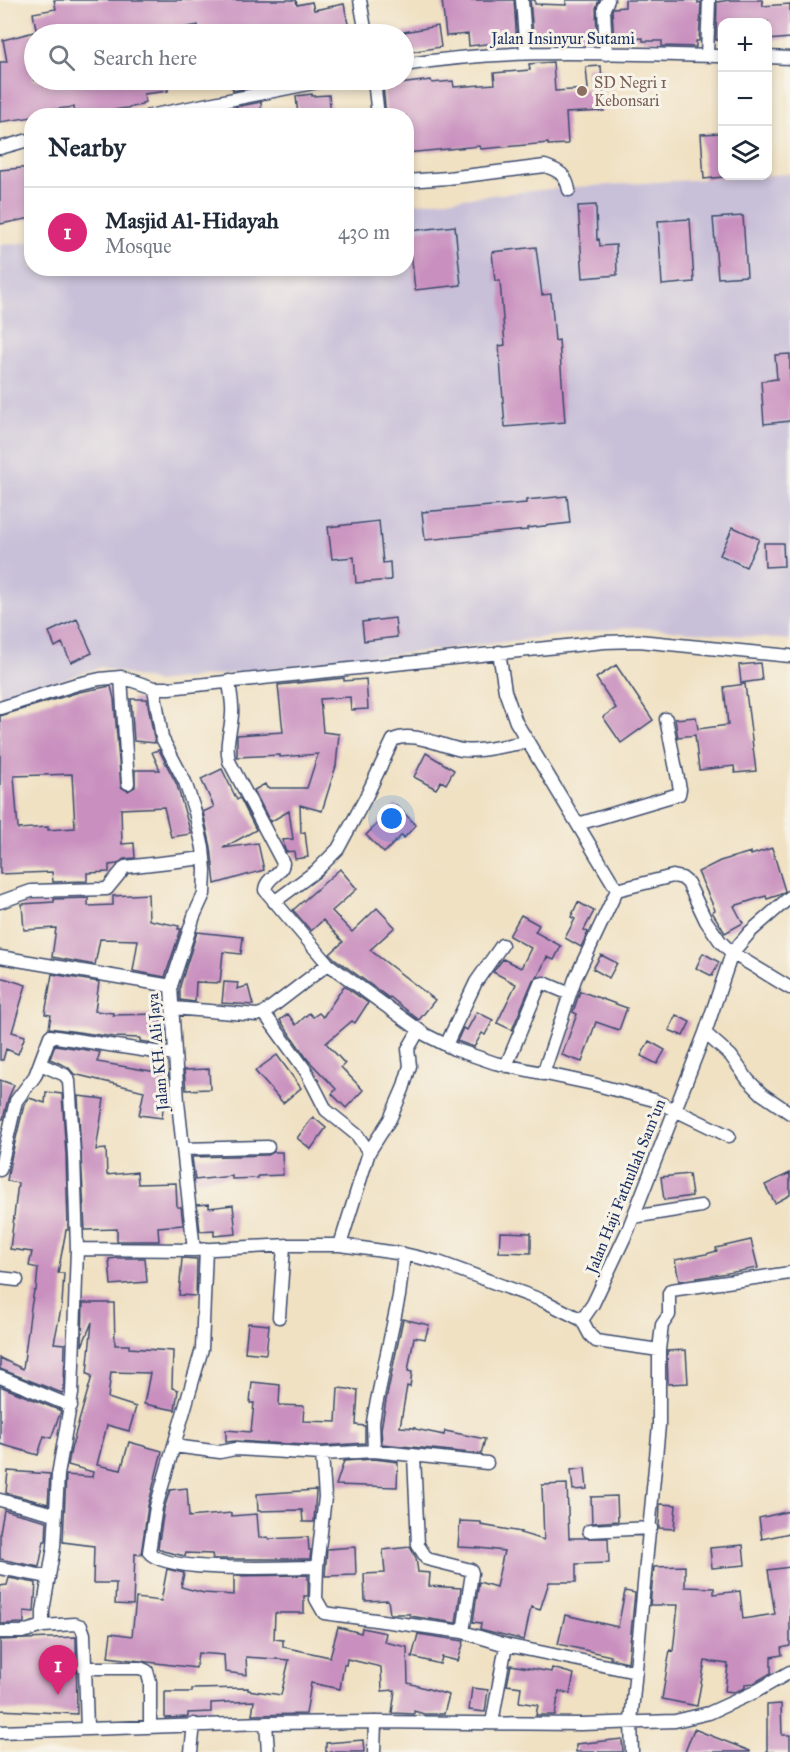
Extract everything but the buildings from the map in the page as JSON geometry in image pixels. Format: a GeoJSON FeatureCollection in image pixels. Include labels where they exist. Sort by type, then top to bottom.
{"type":"FeatureCollection","features":[{"type":"Feature","properties":{"kind":"street"},"geometry":{"type":"LineString","coordinates":[[360,0],[364,24]]}},
{"type":"Feature","properties":{"kind":"street"},"geometry":{"type":"LineString","coordinates":[[522,0],[526,52]]}},
{"type":"Feature","properties":{"kind":"street"},"geometry":{"type":"LineString","coordinates":[[606,54],[604,8],[608,0]]}},
{"type":"Feature","properties":{"kind":"street"},"geometry":{"type":"LineString","coordinates":[[707,56],[709,0]]}},
{"type":"Feature","properties":{"kind":"street","name":"Jalan Insinyur Sutami"},"geometry":{"type":"LineString","coordinates":[[414,64],[468,56],[526,52],[718,56]]}},
{"type":"Feature","properties":{"kind":"street"},"geometry":{"type":"LineString","coordinates":[[772,57],[790,58]]}},
{"type":"Feature","properties":{"kind":"street"},"geometry":{"type":"LineString","coordinates":[[189,108],[278,90]]}},
{"type":"Feature","properties":{"kind":"street"},"geometry":{"type":"LineString","coordinates":[[375,90],[377,108]]}},
{"type":"Feature","properties":{"kind":"street"},"geometry":{"type":"LineString","coordinates":[[0,148],[24,141]]}},
{"type":"Feature","properties":{"kind":"street"},"geometry":{"type":"LineString","coordinates":[[414,180],[545,166],[566,177],[569,190]]}},
{"type":"Feature","properties":{"kind":"street"},"geometry":{"type":"LineString","coordinates":[[0,708],[77,684],[121,677],[154,688],[499,652],[639,640],[790,656]]}},
{"type":"Feature","properties":{"kind":"street"},"geometry":{"type":"LineString","coordinates":[[499,652],[505,691],[516,723],[617,890]]}},
{"type":"Feature","properties":{"kind":"street"},"geometry":{"type":"LineString","coordinates":[[121,677],[128,783]]}},
{"type":"Feature","properties":{"kind":"street"},"geometry":{"type":"LineString","coordinates":[[229,681],[232,712],[227,735],[229,761],[283,862],[282,869],[265,886],[274,902],[328,964],[419,1030],[446,1045],[506,1065],[654,1100],[729,1136]]}},
{"type":"Feature","properties":{"kind":"street"},"geometry":{"type":"LineString","coordinates":[[154,688],[162,738],[185,782],[200,834],[204,858],[204,894],[194,916],[171,986]]}},
{"type":"Feature","properties":{"kind":"street"},"geometry":{"type":"LineString","coordinates":[[578,824],[679,794],[680,789],[666,719]]}},
{"type":"Feature","properties":{"kind":"street"},"geometry":{"type":"LineString","coordinates":[[274,902],[316,871],[338,849],[393,740],[398,737],[429,740],[465,751],[527,742]]}},
{"type":"Feature","properties":{"kind":"street"},"geometry":{"type":"LineString","coordinates":[[0,902],[31,891],[106,889],[127,866],[204,858]]}},
{"type":"Feature","properties":{"kind":"street"},"geometry":{"type":"LineString","coordinates":[[617,890],[673,876],[682,878],[688,883],[706,921],[720,941],[732,953],[790,988]]}},
{"type":"Feature","properties":{"kind":"street"},"geometry":{"type":"LineString","coordinates":[[543,1074],[570,994],[617,890]]}},
{"type":"Feature","properties":{"kind":"street"},"geometry":{"type":"LineString","coordinates":[[732,953],[750,932],[790,897]]}},
{"type":"Feature","properties":{"kind":"street"},"geometry":{"type":"LineString","coordinates":[[446,1045],[476,982],[502,945]]}},
{"type":"Feature","properties":{"kind":"street","name":"Jalan Haji Fathullah Sam'un"},"geometry":{"type":"LineString","coordinates":[[582,1320],[593,1304],[633,1217],[705,1033],[732,953]]}},
{"type":"Feature","properties":{"kind":"street","name":"Jalan KH. Ali Jaya"},"geometry":{"type":"LineString","coordinates":[[0,957],[171,986],[183,1149],[200,1250],[204,1340],[156,1507],[149,1547],[152,1556],[171,1563],[212,1568],[317,1567]]}},
{"type":"Feature","properties":{"kind":"street"},"geometry":{"type":"LineString","coordinates":[[173,1008],[257,1016],[328,964]]}},
{"type":"Feature","properties":{"kind":"street"},"geometry":{"type":"LineString","coordinates":[[506,1065],[540,984],[544,983],[570,994]]}},
{"type":"Feature","properties":{"kind":"street"},"geometry":{"type":"LineString","coordinates":[[264,1013],[306,1071],[326,1110],[357,1135],[369,1152]]}},
{"type":"Feature","properties":{"kind":"street"},"geometry":{"type":"LineString","coordinates":[[340,1245],[369,1152],[390,1119],[403,1089],[410,1066],[408,1049],[419,1030]]}},
{"type":"Feature","properties":{"kind":"street"},"geometry":{"type":"LineString","coordinates":[[705,1033],[731,1056],[748,1080],[762,1094],[790,1113]]}},
{"type":"Feature","properties":{"kind":"street"},"geometry":{"type":"LineString","coordinates":[[1,1162],[16,1101],[35,1076],[49,1038],[53,1036],[175,1054]]}},
{"type":"Feature","properties":{"kind":"street"},"geometry":{"type":"LineString","coordinates":[[40,1064],[65,1075],[69,1081],[77,1249],[71,1406],[58,1475],[54,1547],[43,1611],[43,1626]]}},
{"type":"Feature","properties":{"kind":"street"},"geometry":{"type":"LineString","coordinates":[[183,1149],[268,1147]]}},
{"type":"Feature","properties":{"kind":"street"},"geometry":{"type":"LineString","coordinates":[[633,1217],[700,1206]]}},
{"type":"Feature","properties":{"kind":"street"},"geometry":{"type":"LineString","coordinates":[[77,1249],[200,1250],[284,1245],[340,1245],[404,1254],[438,1262],[544,1301],[582,1320],[596,1341],[659,1350]]}},
{"type":"Feature","properties":{"kind":"street"},"geometry":{"type":"LineString","coordinates":[[279,1317],[284,1245]]}},
{"type":"Feature","properties":{"kind":"street"},"geometry":{"type":"LineString","coordinates":[[374,1451],[373,1422],[399,1296],[404,1254]]}},
{"type":"Feature","properties":{"kind":"street"},"geometry":{"type":"LineString","coordinates":[[632,1752],[631,1722],[659,1425],[659,1350],[662,1325],[669,1315],[669,1293],[671,1290],[790,1273]]}},
{"type":"Feature","properties":{"kind":"street"},"geometry":{"type":"LineString","coordinates":[[0,1278],[17,1280]]}},
{"type":"Feature","properties":{"kind":"street"},"geometry":{"type":"LineString","coordinates":[[0,1377],[71,1406]]}},
{"type":"Feature","properties":{"kind":"street"},"geometry":{"type":"LineString","coordinates":[[174,1446],[220,1452],[235,1449],[322,1454],[374,1451],[487,1463]]}},
{"type":"Feature","properties":{"kind":"street"},"geometry":{"type":"LineString","coordinates":[[322,1454],[325,1497],[317,1567],[316,1599],[324,1613],[463,1632],[506,1645],[636,1672]]}},
{"type":"Feature","properties":{"kind":"street"},"geometry":{"type":"LineString","coordinates":[[414,1455],[418,1545],[427,1559],[471,1570],[472,1573],[463,1632]]}},
{"type":"Feature","properties":{"kind":"street"},"geometry":{"type":"LineString","coordinates":[[0,1500],[55,1514]]}},
{"type":"Feature","properties":{"kind":"street"},"geometry":{"type":"LineString","coordinates":[[590,1531],[651,1528]]}},
{"type":"Feature","properties":{"kind":"street"},"geometry":{"type":"LineString","coordinates":[[0,1568],[49,1577]]}},
{"type":"Feature","properties":{"kind":"street"},"geometry":{"type":"LineString","coordinates":[[0,1632],[22,1632],[43,1626],[75,1624],[81,1626],[84,1634],[87,1728]]}},
{"type":"Feature","properties":{"kind":"street"},"geometry":{"type":"LineString","coordinates":[[492,1723],[506,1645]]}},
{"type":"Feature","properties":{"kind":"street"},"geometry":{"type":"LineString","coordinates":[[84,1668],[140,1668],[147,1671],[150,1682],[150,1726]]}},
{"type":"Feature","properties":{"kind":"street"},"geometry":{"type":"LineString","coordinates":[[0,1732],[194,1724],[675,1721],[709,1713],[755,1692],[790,1672]]}},
{"type":"Feature","properties":{"kind":"street"},"geometry":{"type":"LineString","coordinates":[[374,1752],[375,1722]]}},
{"type":"Feature","properties":{"kind":"street"},"geometry":{"type":"LineString","coordinates":[[266,1723],[268,1752]]}},
{"type":"Feature","properties":{"kind":"street"},"geometry":{"type":"LineString","coordinates":[[191,1752],[194,1724]]}},
{"type":"Feature","properties":{"kind":"shaded area"},"geometry":{"type":"Polygon","coordinates":[[[790,174],[790,640],[633,627],[156,682],[101,667],[0,700],[0,245],[24,243],[24,276],[414,276],[414,203],[559,188],[718,178],[772,180],[772,175],[790,174]]]}},
{"type":"Feature","properties":{"kind":"place","name":"SD Negri 1 Kebonsari"},"geometry":{"type":"Point","coordinates":[582,91]}},
{"type":"Feature","properties":{"kind":"place","name":"Masjid Al-Hidayah"},"geometry":{"type":"Point","coordinates":[58,1695]}}]}
